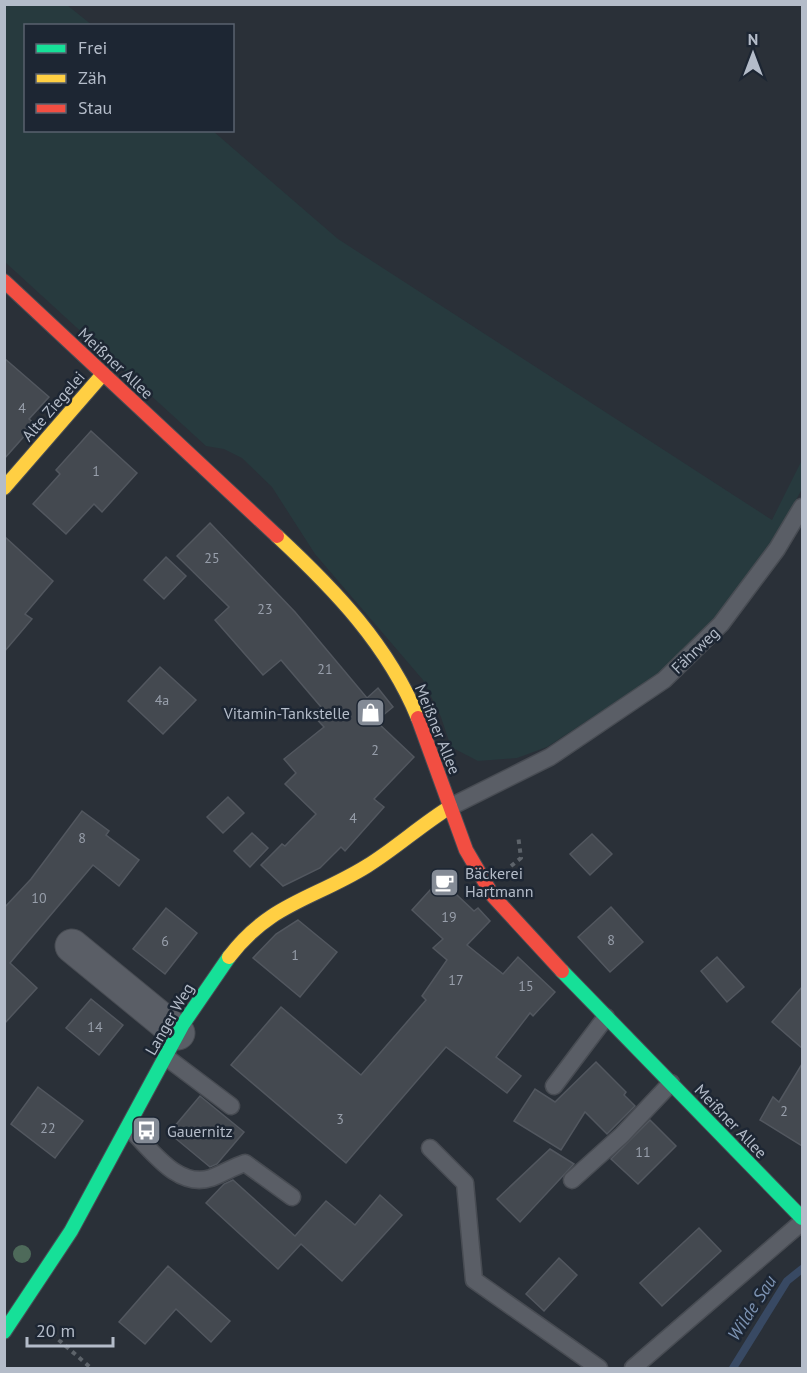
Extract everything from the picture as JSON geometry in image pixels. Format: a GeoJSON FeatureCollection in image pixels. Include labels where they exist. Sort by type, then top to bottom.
{"type":"FeatureCollection","features":[{"type":"Feature","properties":{"kind":"main road","name":"Meißner Allee"},"geometry":{"type":"LineString","coordinates":[[4,281],[308,565],[369,630],[393,667],[413,705],[431,749],[466,850],[493,896],[802,1220]]}},
{"type":"Feature","properties":{"kind":"main road","name":"Alte Ziegelei"},"geometry":{"type":"LineString","coordinates":[[4,488],[103,374]]}},
{"type":"Feature","properties":{"kind":"main road","name":"Langer Weg"},"geometry":{"type":"LineString","coordinates":[[4,1332],[22,1307],[129,1128],[172,1045],[218,969],[252,931],[276,910],[297,897],[342,880],[366,866],[450,807]]}},
{"type":"Feature","properties":{"kind":"street"},"geometry":{"type":"LineString","coordinates":[[72,946],[172,1045]]}},
{"type":"Feature","properties":{"kind":"lane","name":"Fährweg"},"geometry":{"type":"LineString","coordinates":[[450,807],[550,757],[625,708],[694,653],[742,597],[777,549],[802,507]]}},
{"type":"Feature","properties":{"kind":"lane"},"geometry":{"type":"LineString","coordinates":[[554,1086],[606,1017]]}},
{"type":"Feature","properties":{"kind":"lane"},"geometry":{"type":"LineString","coordinates":[[172,1045],[231,1106]]}},
{"type":"Feature","properties":{"kind":"lane"},"geometry":{"type":"LineString","coordinates":[[572,1180],[622,1136],[671,1083]]}},
{"type":"Feature","properties":{"kind":"lane"},"geometry":{"type":"LineString","coordinates":[[129,1128],[175,1173],[191,1181],[211,1178],[245,1163],[292,1197]]}},
{"type":"Feature","properties":{"kind":"lane"},"geometry":{"type":"LineString","coordinates":[[430,1148],[465,1183],[474,1280],[599,1368]]}},
{"type":"Feature","properties":{"kind":"lane"},"geometry":{"type":"LineString","coordinates":[[633,1368],[802,1220]]}},
{"type":"Feature","properties":{"kind":"path"},"geometry":{"type":"LineString","coordinates":[[22,1307],[91,1368]]}},
{"type":"Feature","properties":{"kind":"green space"},"geometry":{"type":"Polygon","coordinates":[[[4,5],[67,5],[91,24],[24,24],[24,132],[214,132],[338,239],[772,520],[802,460],[802,489],[772,544],[688,649],[660,673],[547,747],[517,758],[478,761],[451,747],[441,717],[423,680],[315,554],[272,487],[242,458],[224,449],[206,446],[5,262],[4,5]]]}},
{"type":"Feature","properties":{"kind":"building"},"geometry":{"type":"Polygon","coordinates":[[[4,358],[49,397],[29,419],[35,424],[4,459],[4,358]]]}},
{"type":"Feature","properties":{"kind":"building"},"geometry":{"type":"Polygon","coordinates":[[[91,431],[137,473],[102,512],[94,504],[66,534],[33,504],[60,474],[56,470],[91,431]]]}},
{"type":"Feature","properties":{"kind":"building"},"geometry":{"type":"Polygon","coordinates":[[[210,523],[295,612],[367,698],[378,688],[393,707],[376,721],[414,757],[374,799],[384,807],[345,851],[341,847],[320,868],[283,886],[261,865],[282,844],[285,846],[316,814],[285,784],[296,773],[284,759],[324,727],[312,714],[321,707],[281,660],[263,675],[215,620],[229,607],[177,556],[210,523]]]}},
{"type":"Feature","properties":{"kind":"building"},"geometry":{"type":"Polygon","coordinates":[[[4,536],[53,581],[25,614],[32,619],[4,652],[4,536]]]}},
{"type":"Feature","properties":{"kind":"building"},"geometry":{"type":"Polygon","coordinates":[[[166,557],[186,576],[164,599],[144,580],[166,557]]]}},
{"type":"Feature","properties":{"kind":"building"},"geometry":{"type":"Polygon","coordinates":[[[160,667],[196,700],[163,734],[128,701],[160,667]]]}},
{"type":"Feature","properties":{"kind":"building"},"geometry":{"type":"Polygon","coordinates":[[[228,797],[244,813],[223,833],[207,817],[228,797]]]}},
{"type":"Feature","properties":{"kind":"building"},"geometry":{"type":"Polygon","coordinates":[[[82,811],[109,831],[106,835],[139,860],[119,886],[93,865],[10,963],[37,988],[4,1024],[4,908],[31,879],[82,811]]]}},
{"type":"Feature","properties":{"kind":"building"},"geometry":{"type":"Polygon","coordinates":[[[252,833],[268,848],[250,867],[234,851],[252,833]]]}},
{"type":"Feature","properties":{"kind":"building"},"geometry":{"type":"Polygon","coordinates":[[[592,834],[612,854],[590,875],[570,854],[592,834]]]}},
{"type":"Feature","properties":{"kind":"building"},"geometry":{"type":"Polygon","coordinates":[[[440,879],[474,911],[478,908],[490,921],[467,945],[503,974],[518,957],[555,992],[533,1016],[530,1013],[496,1057],[521,1076],[507,1093],[446,1047],[346,1163],[231,1065],[281,1007],[361,1075],[426,1000],[422,996],[447,960],[433,948],[443,939],[412,910],[440,879]]]}},
{"type":"Feature","properties":{"kind":"building"},"geometry":{"type":"Polygon","coordinates":[[[611,907],[643,942],[610,972],[578,937],[611,907]]]}},
{"type":"Feature","properties":{"kind":"building"},"geometry":{"type":"Polygon","coordinates":[[[166,908],[197,933],[165,974],[133,949],[166,908]]]}},
{"type":"Feature","properties":{"kind":"building"},"geometry":{"type":"Polygon","coordinates":[[[298,920],[337,952],[300,997],[253,958],[276,934],[298,920]]]}},
{"type":"Feature","properties":{"kind":"building"},"geometry":{"type":"Polygon","coordinates":[[[717,957],[744,987],[727,1002],[701,971],[717,957]]]}},
{"type":"Feature","properties":{"kind":"building"},"geometry":{"type":"Polygon","coordinates":[[[802,987],[802,1048],[772,1022],[802,987]]]}},
{"type":"Feature","properties":{"kind":"building"},"geometry":{"type":"Polygon","coordinates":[[[91,999],[123,1025],[99,1055],[66,1028],[91,999]]]}},
{"type":"Feature","properties":{"kind":"building"},"geometry":{"type":"Polygon","coordinates":[[[596,1062],[626,1092],[624,1095],[635,1106],[607,1134],[585,1112],[561,1150],[514,1121],[535,1089],[555,1102],[596,1062]]]}},
{"type":"Feature","properties":{"kind":"building"},"geometry":{"type":"Polygon","coordinates":[[[802,1064],[802,1146],[760,1120],[773,1097],[779,1102],[802,1064]]]}},
{"type":"Feature","properties":{"kind":"building"},"geometry":{"type":"Polygon","coordinates":[[[38,1087],[83,1121],[55,1158],[11,1124],[38,1087]]]}},
{"type":"Feature","properties":{"kind":"building"},"geometry":{"type":"Polygon","coordinates":[[[200,1096],[244,1132],[217,1164],[210,1167],[169,1133],[200,1096]]]}},
{"type":"Feature","properties":{"kind":"building"},"geometry":{"type":"Polygon","coordinates":[[[650,1120],[676,1146],[638,1184],[611,1159],[650,1120]]]}},
{"type":"Feature","properties":{"kind":"building"},"geometry":{"type":"Polygon","coordinates":[[[550,1149],[574,1164],[520,1222],[497,1199],[550,1149]]]}},
{"type":"Feature","properties":{"kind":"building"},"geometry":{"type":"Polygon","coordinates":[[[233,1180],[295,1236],[326,1201],[355,1225],[380,1195],[402,1215],[342,1281],[301,1244],[278,1269],[206,1203],[224,1184],[233,1180]]]}},
{"type":"Feature","properties":{"kind":"building"},"geometry":{"type":"Polygon","coordinates":[[[699,1228],[721,1251],[662,1306],[640,1283],[699,1228]]]}},
{"type":"Feature","properties":{"kind":"building"},"geometry":{"type":"Polygon","coordinates":[[[559,1258],[577,1275],[544,1311],[526,1294],[559,1258]]]}},
{"type":"Feature","properties":{"kind":"building"},"geometry":{"type":"Polygon","coordinates":[[[168,1266],[230,1321],[211,1342],[176,1309],[145,1344],[119,1322],[168,1266]]]}},
{"type":"Feature","properties":{"kind":"waterway","name":"Wilde Sau"},"geometry":{"type":"LineString","coordinates":[[733,1368],[787,1281],[802,1269]]}},
{"type":"Feature","properties":{"kind":"traffic: fast"},"geometry":{"type":"LineString","coordinates":[[4,1332],[71,1231],[183,1024],[229,957]]}},
{"type":"Feature","properties":{"kind":"traffic: fast"},"geometry":{"type":"LineString","coordinates":[[562,971],[802,1218]]}},
{"type":"Feature","properties":{"kind":"traffic: slow"},"geometry":{"type":"LineString","coordinates":[[4,488],[103,374]]}},
{"type":"Feature","properties":{"kind":"traffic: slow"},"geometry":{"type":"LineString","coordinates":[[277,536],[358,620],[391,666],[418,718]]}},
{"type":"Feature","properties":{"kind":"traffic: slow"},"geometry":{"type":"LineString","coordinates":[[229,957],[260,925],[277,913],[367,866],[450,807]]}},
{"type":"Feature","properties":{"kind":"traffic: jam"},"geometry":{"type":"LineString","coordinates":[[4,281],[277,536]]}},
{"type":"Feature","properties":{"kind":"traffic: jam"},"geometry":{"type":"LineString","coordinates":[[418,718],[466,850],[493,896],[562,971]]}},
{"type":"Feature","properties":{"kind":"place","name":"Vitamin-Tankstelle"},"geometry":{"type":"Point","coordinates":[371,713]}},
{"type":"Feature","properties":{"kind":"place","name":"Bäckerei Hartmann"},"geometry":{"type":"Point","coordinates":[444,882]}},
{"type":"Feature","properties":{"kind":"place","name":"Gauernitz"},"geometry":{"type":"Point","coordinates":[146,1131]}}]}
